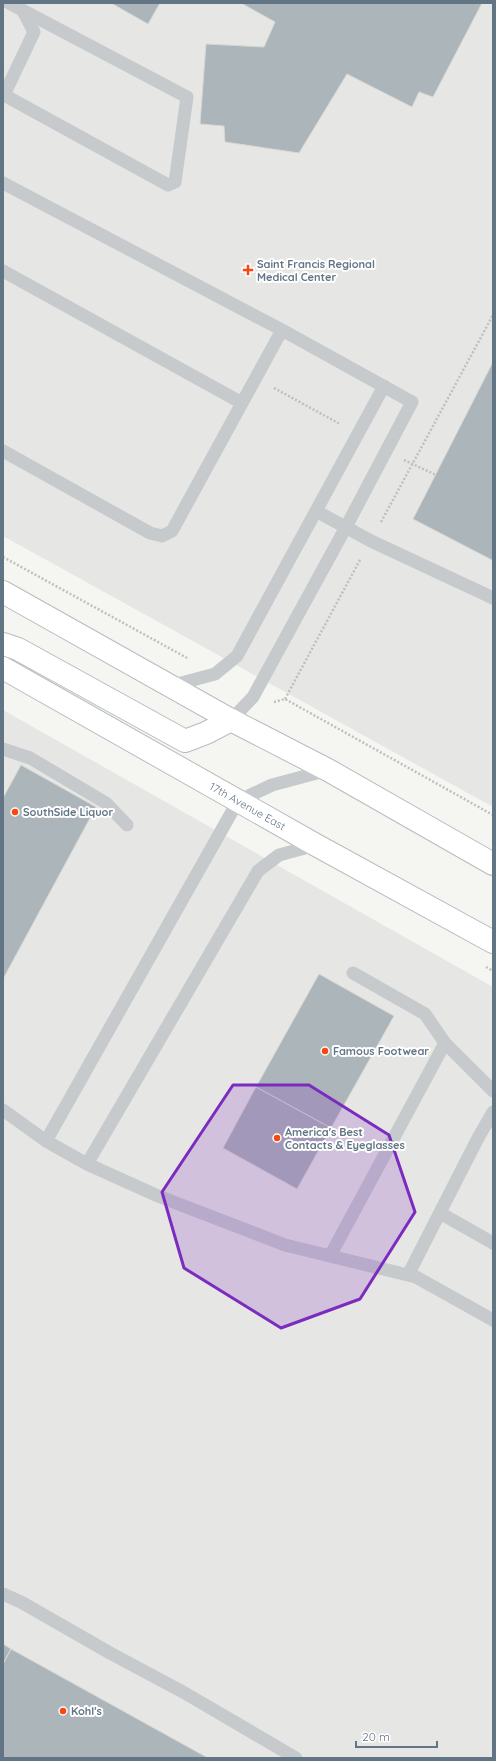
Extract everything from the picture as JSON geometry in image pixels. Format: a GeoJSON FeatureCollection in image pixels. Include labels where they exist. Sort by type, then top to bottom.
{"type":"FeatureCollection","features":[{"type":"Feature","properties":{"kind":"street"},"geometry":{"type":"LineString","coordinates":[[3,592],[231,720],[328,770],[493,864]]}},
{"type":"Feature","properties":{"kind":"street"},"geometry":{"type":"LineString","coordinates":[[3,644],[18,649],[185,741],[206,733],[231,720]]}},
{"type":"Feature","properties":{"kind":"street","name":"17th Avenue East"},"geometry":{"type":"LineString","coordinates":[[3,668],[316,845],[493,942]]}},
{"type":"Feature","properties":{"kind":"lane"},"geometry":{"type":"LineString","coordinates":[[10,3],[187,97],[175,182],[168,185],[4,95],[34,32],[23,11]]}},
{"type":"Feature","properties":{"kind":"lane"},"geometry":{"type":"LineString","coordinates":[[3,183],[282,330],[412,402],[346,528],[253,697],[231,720]]}},
{"type":"Feature","properties":{"kind":"lane"},"geometry":{"type":"LineString","coordinates":[[3,271],[242,403]]}},
{"type":"Feature","properties":{"kind":"lane"},"geometry":{"type":"LineString","coordinates":[[3,452],[150,533],[162,536],[172,531],[282,330]]}},
{"type":"Feature","properties":{"kind":"lane"},"geometry":{"type":"LineString","coordinates":[[170,686],[215,674],[236,656],[384,386]]}},
{"type":"Feature","properties":{"kind":"lane"},"geometry":{"type":"LineString","coordinates":[[316,511],[371,541],[493,598]]}},
{"type":"Feature","properties":{"kind":"lane"},"geometry":{"type":"LineString","coordinates":[[3,749],[30,758],[106,803],[127,825]]}},
{"type":"Feature","properties":{"kind":"lane"},"geometry":{"type":"LineString","coordinates":[[46,1141],[238,801],[272,785],[328,770]]}},
{"type":"Feature","properties":{"kind":"lane"},"geometry":{"type":"LineString","coordinates":[[87,1164],[258,871],[279,855],[316,845]]}},
{"type":"Feature","properties":{"kind":"lane"},"geometry":{"type":"LineString","coordinates":[[353,973],[425,1014],[445,1043],[493,1091]]}},
{"type":"Feature","properties":{"kind":"lane"},"geometry":{"type":"LineString","coordinates":[[330,1256],[445,1043]]}},
{"type":"Feature","properties":{"kind":"lane"},"geometry":{"type":"LineString","coordinates":[[3,1110],[46,1141],[87,1164],[158,1196],[285,1245],[416,1277],[493,1320]]}},
{"type":"Feature","properties":{"kind":"lane"},"geometry":{"type":"LineString","coordinates":[[408,1275],[493,1112]]}},
{"type":"Feature","properties":{"kind":"lane"},"geometry":{"type":"LineString","coordinates":[[440,1213],[493,1242]]}},
{"type":"Feature","properties":{"kind":"lane"},"geometry":{"type":"LineString","coordinates":[[3,1594],[21,1602],[110,1653],[183,1692],[296,1758]]}},
{"type":"Feature","properties":{"kind":"path"},"geometry":{"type":"LineString","coordinates":[[285,699],[493,315]]}},
{"type":"Feature","properties":{"kind":"highlighted area"},"geometry":{"type":"Polygon","coordinates":[[[233,1085],[309,1085],[389,1135],[415,1212],[360,1299],[281,1328],[184,1268],[162,1192],[233,1085]]]}},
{"type":"Feature","properties":{"kind":"shaded area","name":"Saint Francis Regional Medical Center"},"geometry":{"type":"Polygon","coordinates":[[[3,3],[493,3],[493,807],[3,536],[3,3]]]}},
{"type":"Feature","properties":{"kind":"shaded area"},"geometry":{"type":"Polygon","coordinates":[[[3,710],[493,987],[493,1758],[3,1758],[3,710]]]}},
{"type":"Feature","properties":{"kind":"building"},"geometry":{"type":"Polygon","coordinates":[[[111,3],[160,3],[148,24],[111,3]]]}},
{"type":"Feature","properties":{"kind":"building"},"geometry":{"type":"Polygon","coordinates":[[[241,3],[482,3],[433,97],[419,92],[412,107],[347,74],[299,153],[225,142],[224,126],[200,124],[206,44],[264,47],[275,22],[241,3]]]}},
{"type":"Feature","properties":{"kind":"building"},"geometry":{"type":"Polygon","coordinates":[[[493,362],[493,558],[492,560],[413,519],[493,362]]]}},
{"type":"Feature","properties":{"kind":"building"},"geometry":{"type":"Polygon","coordinates":[[[21,765],[96,807],[3,979],[3,798],[21,765]]]}},
{"type":"Feature","properties":{"kind":"building","name":"Famous Footwear"},"geometry":{"type":"Polygon","coordinates":[[[319,974],[394,1016],[331,1128],[256,1087],[319,974]]]}},
{"type":"Feature","properties":{"kind":"building","name":"America's Best Contacts & Eyeglasses"},"geometry":{"type":"Polygon","coordinates":[[[256,1087],[331,1128],[297,1189],[223,1148],[256,1087]]]}},
{"type":"Feature","properties":{"kind":"building"},"geometry":{"type":"Polygon","coordinates":[[[3,1644],[11,1649],[3,1664],[3,1644]]]}},
{"type":"Feature","properties":{"kind":"building","name":"Kohl's"},"geometry":{"type":"Polygon","coordinates":[[[11,1649],[208,1758],[3,1758],[3,1664],[11,1649]]]}},
{"type":"Feature","properties":{"kind":"place","name":"Saint Francis Regional Medical Center"},"geometry":{"type":"Point","coordinates":[248,270]}},
{"type":"Feature","properties":{"kind":"place","name":"SouthSide Liquor"},"geometry":{"type":"Point","coordinates":[15,812]}},
{"type":"Feature","properties":{"kind":"place","name":"Famous Footwear"},"geometry":{"type":"Point","coordinates":[325,1051]}},
{"type":"Feature","properties":{"kind":"place","name":"America's Best Contacts & Eyeglasses"},"geometry":{"type":"Point","coordinates":[277,1138]}},
{"type":"Feature","properties":{"kind":"place","name":"Kohl's"},"geometry":{"type":"Point","coordinates":[63,1711]}}]}
